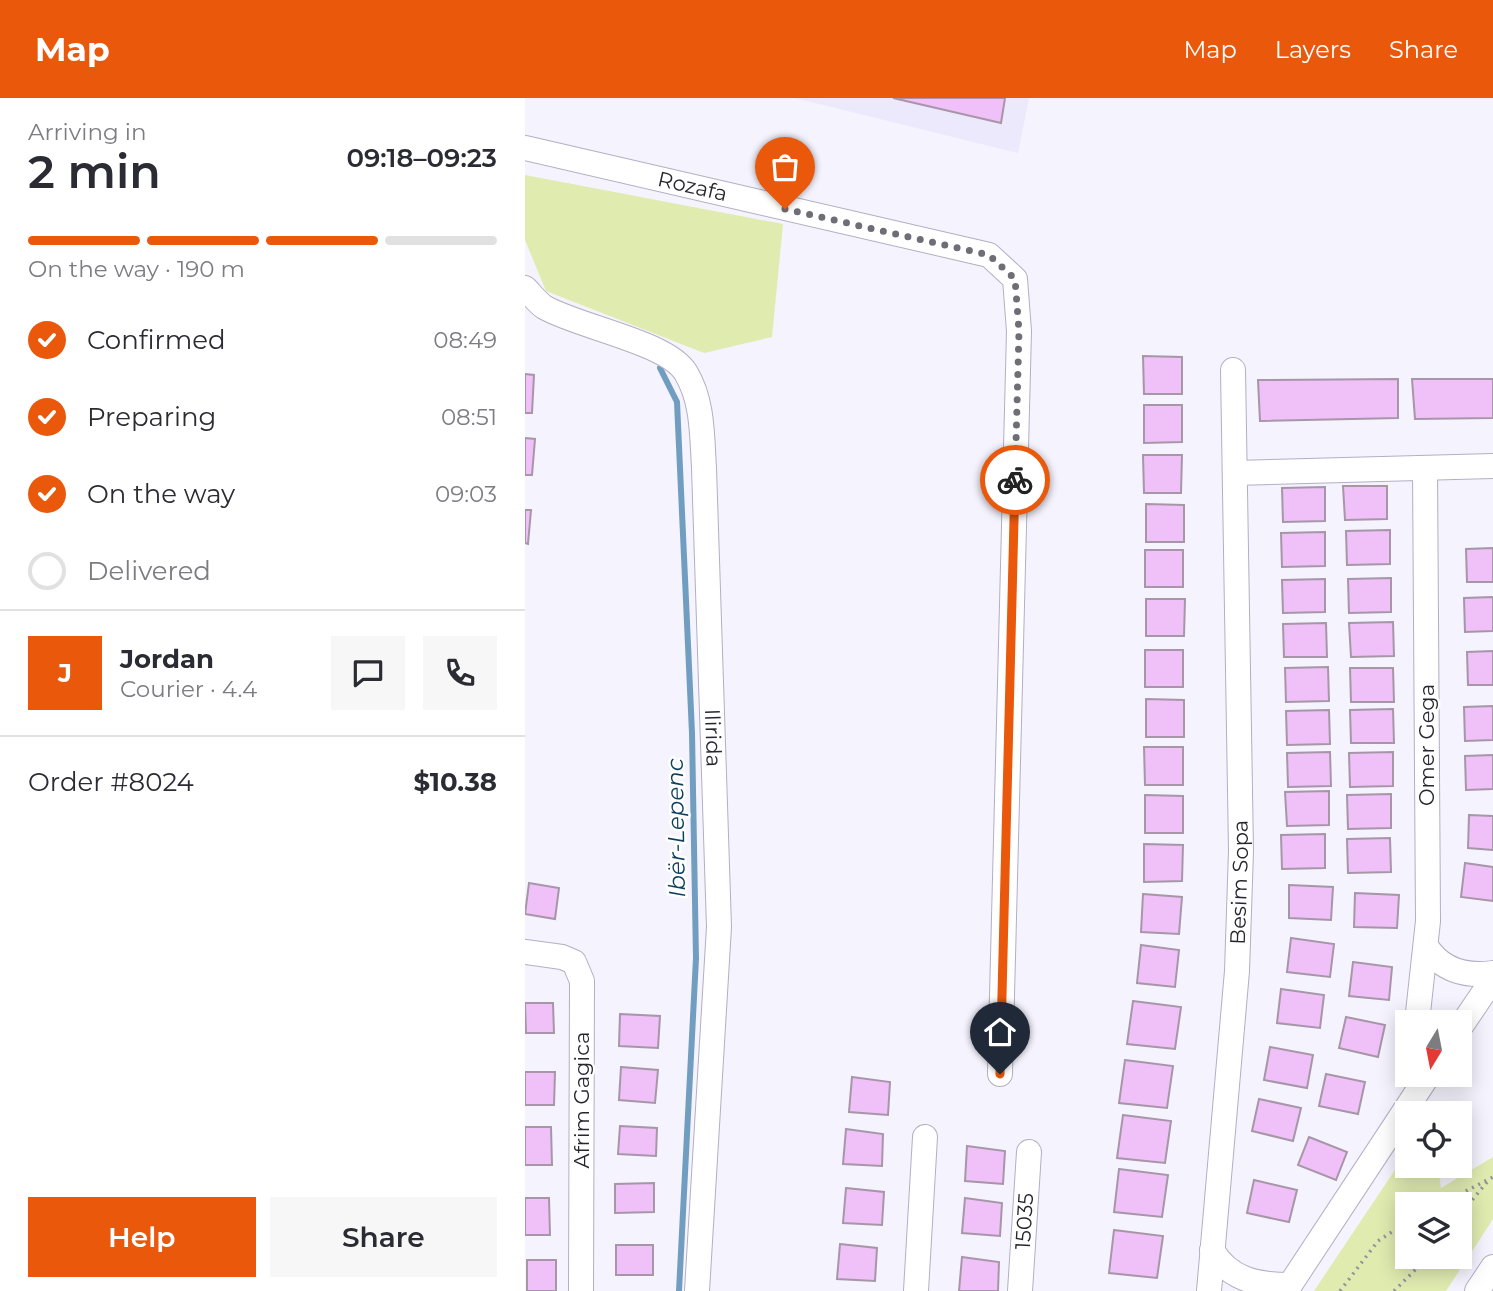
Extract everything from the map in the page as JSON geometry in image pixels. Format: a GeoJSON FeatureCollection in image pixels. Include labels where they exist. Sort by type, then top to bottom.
{"type":"FeatureCollection","features":[{"type":"Feature","properties":{"kind":"street","name":"Rozafa"},"geometry":{"type":"LineString","coordinates":[[525,148],[989,255],[1015,279],[1019,331],[1000,1074]]}},
{"type":"Feature","properties":{"kind":"street","name":"Ilirida"},"geometry":{"type":"LineString","coordinates":[[525,288],[542,306],[662,352],[685,370],[699,405],[704,468],[719,928],[697,1291]]}},
{"type":"Feature","properties":{"kind":"street","name":"Besim Sopa"},"geometry":{"type":"LineString","coordinates":[[1209,1291],[1237,971],[1241,851],[1233,370]]}},
{"type":"Feature","properties":{"kind":"street"},"geometry":{"type":"LineString","coordinates":[[1235,473],[1493,467]]}},
{"type":"Feature","properties":{"kind":"street","name":"Omer Gega"},"geometry":{"type":"LineString","coordinates":[[1418,1010],[1426,946],[1425,468]]}},
{"type":"Feature","properties":{"kind":"street"},"geometry":{"type":"LineString","coordinates":[[1426,946],[1434,959],[1448,968],[1472,974],[1493,973]]}},
{"type":"Feature","properties":{"kind":"street","name":"Afrim Gagica"},"geometry":{"type":"LineString","coordinates":[[525,952],[562,957],[574,962],[582,981],[581,1291]]}},
{"type":"Feature","properties":{"kind":"street"},"geometry":{"type":"LineString","coordinates":[[1472,1010],[1493,979]]}},
{"type":"Feature","properties":{"kind":"street"},"geometry":{"type":"LineString","coordinates":[[1212,1250],[1220,1263],[1250,1282],[1288,1288],[1395,1126]]}},
{"type":"Feature","properties":{"kind":"street"},"geometry":{"type":"LineString","coordinates":[[916,1291],[925,1138]]}},
{"type":"Feature","properties":{"kind":"street","name":"15035"},"geometry":{"type":"LineString","coordinates":[[1020,1291],[1029,1152]]}},
{"type":"Feature","properties":{"kind":"street"},"geometry":{"type":"LineString","coordinates":[[1477,1291],[1493,1266]]}},
{"type":"Feature","properties":{"kind":"path"},"geometry":{"type":"LineString","coordinates":[[1465,1192],[1491,1179]]}},
{"type":"Feature","properties":{"kind":"path"},"geometry":{"type":"LineString","coordinates":[[1472,1201],[1491,1179]]}},
{"type":"Feature","properties":{"kind":"path"},"geometry":{"type":"LineString","coordinates":[[1340,1291],[1378,1241],[1395,1230]]}},
{"type":"Feature","properties":{"kind":"path"},"geometry":{"type":"LineString","coordinates":[[1394,1291],[1416,1269]]}},
{"type":"Feature","properties":{"kind":"shaded area"},"geometry":{"type":"Polygon","coordinates":[[[795,98],[1029,98],[1018,153],[795,98]]]}},
{"type":"Feature","properties":{"kind":"green space"},"geometry":{"type":"Polygon","coordinates":[[[525,175],[783,224],[772,337],[704,353],[546,291],[525,240],[525,175]]]}},
{"type":"Feature","properties":{"kind":"green space"},"geometry":{"type":"Polygon","coordinates":[[[1493,1157],[1493,1219],[1472,1251],[1472,1192],[1395,1192],[1395,1269],[1460,1269],[1446,1291],[1314,1291],[1395,1170],[1395,1178],[1440,1178],[1441,1188],[1458,1178],[1472,1178],[1472,1170],[1493,1157]]]}},
{"type":"Feature","properties":{"kind":"building"},"geometry":{"type":"Polygon","coordinates":[[[893,98],[1005,98],[1001,123],[893,98]]]}},
{"type":"Feature","properties":{"kind":"building"},"geometry":{"type":"Polygon","coordinates":[[[1143,356],[1182,357],[1182,394],[1144,394],[1143,356]]]}},
{"type":"Feature","properties":{"kind":"building"},"geometry":{"type":"Polygon","coordinates":[[[525,374],[534,375],[532,413],[525,413],[525,374]]]}},
{"type":"Feature","properties":{"kind":"building"},"geometry":{"type":"Polygon","coordinates":[[[1398,379],[1398,418],[1260,421],[1258,380],[1398,379]]]}},
{"type":"Feature","properties":{"kind":"building"},"geometry":{"type":"Polygon","coordinates":[[[1412,379],[1493,379],[1493,418],[1415,419],[1412,379]]]}},
{"type":"Feature","properties":{"kind":"building"},"geometry":{"type":"Polygon","coordinates":[[[1144,405],[1182,405],[1182,442],[1144,443],[1144,405]]]}},
{"type":"Feature","properties":{"kind":"building"},"geometry":{"type":"Polygon","coordinates":[[[525,438],[535,439],[532,475],[525,475],[525,438]]]}},
{"type":"Feature","properties":{"kind":"building"},"geometry":{"type":"Polygon","coordinates":[[[1143,455],[1182,455],[1181,493],[1144,493],[1143,455]]]}},
{"type":"Feature","properties":{"kind":"building"},"geometry":{"type":"Polygon","coordinates":[[[1343,486],[1387,486],[1387,519],[1345,520],[1343,486]]]}},
{"type":"Feature","properties":{"kind":"building"},"geometry":{"type":"Polygon","coordinates":[[[1325,487],[1325,521],[1283,522],[1282,488],[1325,487]]]}},
{"type":"Feature","properties":{"kind":"building"},"geometry":{"type":"Polygon","coordinates":[[[1146,504],[1184,505],[1184,542],[1146,542],[1146,504]]]}},
{"type":"Feature","properties":{"kind":"building"},"geometry":{"type":"Polygon","coordinates":[[[525,510],[531,510],[528,544],[525,543],[525,510]]]}},
{"type":"Feature","properties":{"kind":"building"},"geometry":{"type":"Polygon","coordinates":[[[1390,530],[1390,564],[1347,565],[1346,531],[1390,530]]]}},
{"type":"Feature","properties":{"kind":"building"},"geometry":{"type":"Polygon","coordinates":[[[1325,532],[1325,566],[1282,567],[1281,533],[1325,532]]]}},
{"type":"Feature","properties":{"kind":"building"},"geometry":{"type":"Polygon","coordinates":[[[1493,548],[1493,582],[1467,582],[1466,549],[1493,548]]]}},
{"type":"Feature","properties":{"kind":"building"},"geometry":{"type":"Polygon","coordinates":[[[1145,550],[1183,550],[1183,587],[1145,587],[1145,550]]]}},
{"type":"Feature","properties":{"kind":"building"},"geometry":{"type":"Polygon","coordinates":[[[1391,578],[1391,612],[1349,613],[1348,579],[1391,578]]]}},
{"type":"Feature","properties":{"kind":"building"},"geometry":{"type":"Polygon","coordinates":[[[1325,579],[1325,612],[1283,613],[1282,580],[1325,579]]]}},
{"type":"Feature","properties":{"kind":"building"},"geometry":{"type":"Polygon","coordinates":[[[1493,597],[1493,631],[1465,632],[1464,598],[1493,597]]]}},
{"type":"Feature","properties":{"kind":"building"},"geometry":{"type":"Polygon","coordinates":[[[1146,599],[1185,599],[1184,636],[1146,636],[1146,599]]]}},
{"type":"Feature","properties":{"kind":"building"},"geometry":{"type":"Polygon","coordinates":[[[1393,622],[1394,656],[1351,657],[1349,623],[1393,622]]]}},
{"type":"Feature","properties":{"kind":"building"},"geometry":{"type":"Polygon","coordinates":[[[1326,623],[1327,657],[1284,657],[1283,624],[1326,623]]]}},
{"type":"Feature","properties":{"kind":"building"},"geometry":{"type":"Polygon","coordinates":[[[1145,650],[1183,650],[1183,687],[1145,687],[1145,650]]]}},
{"type":"Feature","properties":{"kind":"building"},"geometry":{"type":"Polygon","coordinates":[[[1493,651],[1493,685],[1468,685],[1467,652],[1493,651]]]}},
{"type":"Feature","properties":{"kind":"building"},"geometry":{"type":"Polygon","coordinates":[[[1328,667],[1329,701],[1286,702],[1285,668],[1328,667]]]}},
{"type":"Feature","properties":{"kind":"building"},"geometry":{"type":"Polygon","coordinates":[[[1350,668],[1393,668],[1394,702],[1351,702],[1350,668]]]}},
{"type":"Feature","properties":{"kind":"building"},"geometry":{"type":"Polygon","coordinates":[[[1146,699],[1184,700],[1184,737],[1146,737],[1146,699]]]}},
{"type":"Feature","properties":{"kind":"building"},"geometry":{"type":"Polygon","coordinates":[[[1493,706],[1493,740],[1465,741],[1464,707],[1493,706]]]}},
{"type":"Feature","properties":{"kind":"building"},"geometry":{"type":"Polygon","coordinates":[[[1393,709],[1394,743],[1351,743],[1350,710],[1393,709]]]}},
{"type":"Feature","properties":{"kind":"building"},"geometry":{"type":"Polygon","coordinates":[[[1329,710],[1330,744],[1287,745],[1286,711],[1329,710]]]}},
{"type":"Feature","properties":{"kind":"building"},"geometry":{"type":"Polygon","coordinates":[[[1144,747],[1183,747],[1183,785],[1145,785],[1144,747]]]}},
{"type":"Feature","properties":{"kind":"building"},"geometry":{"type":"Polygon","coordinates":[[[1330,752],[1331,786],[1288,787],[1287,753],[1330,752]]]}},
{"type":"Feature","properties":{"kind":"building"},"geometry":{"type":"Polygon","coordinates":[[[1393,752],[1393,786],[1350,787],[1349,753],[1393,752]]]}},
{"type":"Feature","properties":{"kind":"building"},"geometry":{"type":"Polygon","coordinates":[[[1493,755],[1493,789],[1466,790],[1465,756],[1493,755]]]}},
{"type":"Feature","properties":{"kind":"building"},"geometry":{"type":"Polygon","coordinates":[[[1329,791],[1329,825],[1287,826],[1285,792],[1329,791]]]}},
{"type":"Feature","properties":{"kind":"building"},"geometry":{"type":"Polygon","coordinates":[[[1391,794],[1391,828],[1348,829],[1347,795],[1391,794]]]}},
{"type":"Feature","properties":{"kind":"building"},"geometry":{"type":"Polygon","coordinates":[[[1145,795],[1183,796],[1183,833],[1145,833],[1145,795]]]}},
{"type":"Feature","properties":{"kind":"building"},"geometry":{"type":"Polygon","coordinates":[[[1469,815],[1493,816],[1493,850],[1468,848],[1469,815]]]}},
{"type":"Feature","properties":{"kind":"building"},"geometry":{"type":"Polygon","coordinates":[[[1325,834],[1325,868],[1282,869],[1281,835],[1325,834]]]}},
{"type":"Feature","properties":{"kind":"building"},"geometry":{"type":"Polygon","coordinates":[[[1390,838],[1391,872],[1348,873],[1347,839],[1390,838]]]}},
{"type":"Feature","properties":{"kind":"building"},"geometry":{"type":"Polygon","coordinates":[[[1144,844],[1183,845],[1182,881],[1144,882],[1144,844]]]}},
{"type":"Feature","properties":{"kind":"building"},"geometry":{"type":"Polygon","coordinates":[[[1465,863],[1493,867],[1493,901],[1461,897],[1465,863]]]}},
{"type":"Feature","properties":{"kind":"building"},"geometry":{"type":"Polygon","coordinates":[[[529,883],[559,888],[555,919],[525,914],[529,883]]]}},
{"type":"Feature","properties":{"kind":"building"},"geometry":{"type":"Polygon","coordinates":[[[1289,885],[1333,887],[1331,920],[1289,918],[1289,885]]]}},
{"type":"Feature","properties":{"kind":"building"},"geometry":{"type":"Polygon","coordinates":[[[1355,893],[1399,895],[1397,928],[1354,927],[1355,893]]]}},
{"type":"Feature","properties":{"kind":"building"},"geometry":{"type":"Polygon","coordinates":[[[1143,894],[1182,897],[1179,934],[1141,932],[1143,894]]]}},
{"type":"Feature","properties":{"kind":"building"},"geometry":{"type":"Polygon","coordinates":[[[1291,938],[1334,944],[1330,977],[1287,972],[1291,938]]]}},
{"type":"Feature","properties":{"kind":"building"},"geometry":{"type":"Polygon","coordinates":[[[1141,945],[1179,950],[1175,987],[1137,983],[1141,945]]]}},
{"type":"Feature","properties":{"kind":"building"},"geometry":{"type":"Polygon","coordinates":[[[1353,962],[1392,967],[1389,1000],[1349,996],[1353,962]]]}},
{"type":"Feature","properties":{"kind":"building"},"geometry":{"type":"Polygon","coordinates":[[[1281,989],[1324,995],[1320,1028],[1277,1023],[1281,989]]]}},
{"type":"Feature","properties":{"kind":"building"},"geometry":{"type":"Polygon","coordinates":[[[1133,1001],[1181,1007],[1175,1049],[1127,1044],[1133,1001]]]}},
{"type":"Feature","properties":{"kind":"building"},"geometry":{"type":"Polygon","coordinates":[[[525,1003],[553,1003],[554,1033],[526,1033],[525,1003]]]}},
{"type":"Feature","properties":{"kind":"building"},"geometry":{"type":"Polygon","coordinates":[[[620,1014],[660,1016],[658,1048],[619,1046],[620,1014]]]}},
{"type":"Feature","properties":{"kind":"building"},"geometry":{"type":"Polygon","coordinates":[[[1346,1017],[1385,1025],[1378,1057],[1339,1048],[1346,1017]]]}},
{"type":"Feature","properties":{"kind":"building"},"geometry":{"type":"Polygon","coordinates":[[[1270,1047],[1313,1055],[1307,1088],[1264,1080],[1270,1047]]]}},
{"type":"Feature","properties":{"kind":"building"},"geometry":{"type":"Polygon","coordinates":[[[1125,1060],[1173,1066],[1167,1108],[1119,1103],[1125,1060]]]}},
{"type":"Feature","properties":{"kind":"building"},"geometry":{"type":"Polygon","coordinates":[[[621,1067],[658,1070],[655,1103],[619,1100],[621,1067]]]}},
{"type":"Feature","properties":{"kind":"building"},"geometry":{"type":"Polygon","coordinates":[[[525,1072],[555,1072],[554,1105],[525,1105],[525,1072]]]}},
{"type":"Feature","properties":{"kind":"building"},"geometry":{"type":"Polygon","coordinates":[[[1326,1074],[1365,1082],[1358,1114],[1319,1106],[1326,1074]]]}},
{"type":"Feature","properties":{"kind":"building"},"geometry":{"type":"Polygon","coordinates":[[[852,1077],[890,1082],[888,1115],[849,1112],[852,1077]]]}},
{"type":"Feature","properties":{"kind":"building"},"geometry":{"type":"Polygon","coordinates":[[[1259,1099],[1301,1108],[1293,1141],[1252,1131],[1259,1099]]]}},
{"type":"Feature","properties":{"kind":"building"},"geometry":{"type":"Polygon","coordinates":[[[1123,1115],[1171,1121],[1165,1163],[1117,1158],[1123,1115]]]}},
{"type":"Feature","properties":{"kind":"building"},"geometry":{"type":"Polygon","coordinates":[[[620,1126],[657,1128],[656,1156],[618,1154],[620,1126]]]}},
{"type":"Feature","properties":{"kind":"building"},"geometry":{"type":"Polygon","coordinates":[[[525,1127],[551,1127],[552,1165],[525,1165],[525,1127]]]}},
{"type":"Feature","properties":{"kind":"building"},"geometry":{"type":"Polygon","coordinates":[[[846,1129],[883,1134],[882,1166],[843,1164],[846,1129]]]}},
{"type":"Feature","properties":{"kind":"building"},"geometry":{"type":"Polygon","coordinates":[[[1309,1137],[1347,1152],[1336,1180],[1298,1165],[1309,1137]]]}},
{"type":"Feature","properties":{"kind":"building"},"geometry":{"type":"Polygon","coordinates":[[[967,1146],[1005,1151],[1003,1184],[965,1181],[967,1146]]]}},
{"type":"Feature","properties":{"kind":"building"},"geometry":{"type":"Polygon","coordinates":[[[1119,1169],[1168,1175],[1162,1217],[1114,1212],[1119,1169]]]}},
{"type":"Feature","properties":{"kind":"building"},"geometry":{"type":"Polygon","coordinates":[[[1254,1180],[1297,1190],[1289,1222],[1247,1213],[1254,1180]]]}},
{"type":"Feature","properties":{"kind":"building"},"geometry":{"type":"Polygon","coordinates":[[[654,1183],[654,1212],[615,1213],[615,1184],[654,1183]]]}},
{"type":"Feature","properties":{"kind":"building"},"geometry":{"type":"Polygon","coordinates":[[[846,1188],[884,1192],[882,1225],[843,1223],[846,1188]]]}},
{"type":"Feature","properties":{"kind":"building"},"geometry":{"type":"Polygon","coordinates":[[[525,1198],[549,1198],[550,1235],[525,1235],[525,1198]]]}},
{"type":"Feature","properties":{"kind":"building"},"geometry":{"type":"Polygon","coordinates":[[[965,1198],[1002,1203],[1000,1236],[962,1233],[965,1198]]]}},
{"type":"Feature","properties":{"kind":"building"},"geometry":{"type":"Polygon","coordinates":[[[1114,1230],[1163,1236],[1157,1278],[1109,1273],[1114,1230]]]}},
{"type":"Feature","properties":{"kind":"building"},"geometry":{"type":"Polygon","coordinates":[[[840,1244],[877,1248],[875,1281],[837,1279],[840,1244]]]}},
{"type":"Feature","properties":{"kind":"building"},"geometry":{"type":"Polygon","coordinates":[[[616,1245],[653,1245],[653,1275],[616,1275],[616,1245]]]}},
{"type":"Feature","properties":{"kind":"building"},"geometry":{"type":"Polygon","coordinates":[[[962,1257],[999,1262],[998,1291],[959,1291],[962,1257]]]}},
{"type":"Feature","properties":{"kind":"building"},"geometry":{"type":"Polygon","coordinates":[[[527,1260],[556,1260],[556,1291],[527,1291],[527,1260]]]}},
{"type":"Feature","properties":{"kind":"waterway","name":"Ibër-Lepenc"},"geometry":{"type":"LineString","coordinates":[[660,368],[677,402],[692,733],[696,958],[679,1291]]}},
{"type":"Feature","properties":{"kind":"way so far"},"geometry":{"type":"LineString","coordinates":[[785,209],[989,255],[1015,279],[1019,331],[1015,480]]}},
{"type":"Feature","properties":{"kind":"route"},"geometry":{"type":"LineString","coordinates":[[1000,1074],[1015,480]]}}]}
